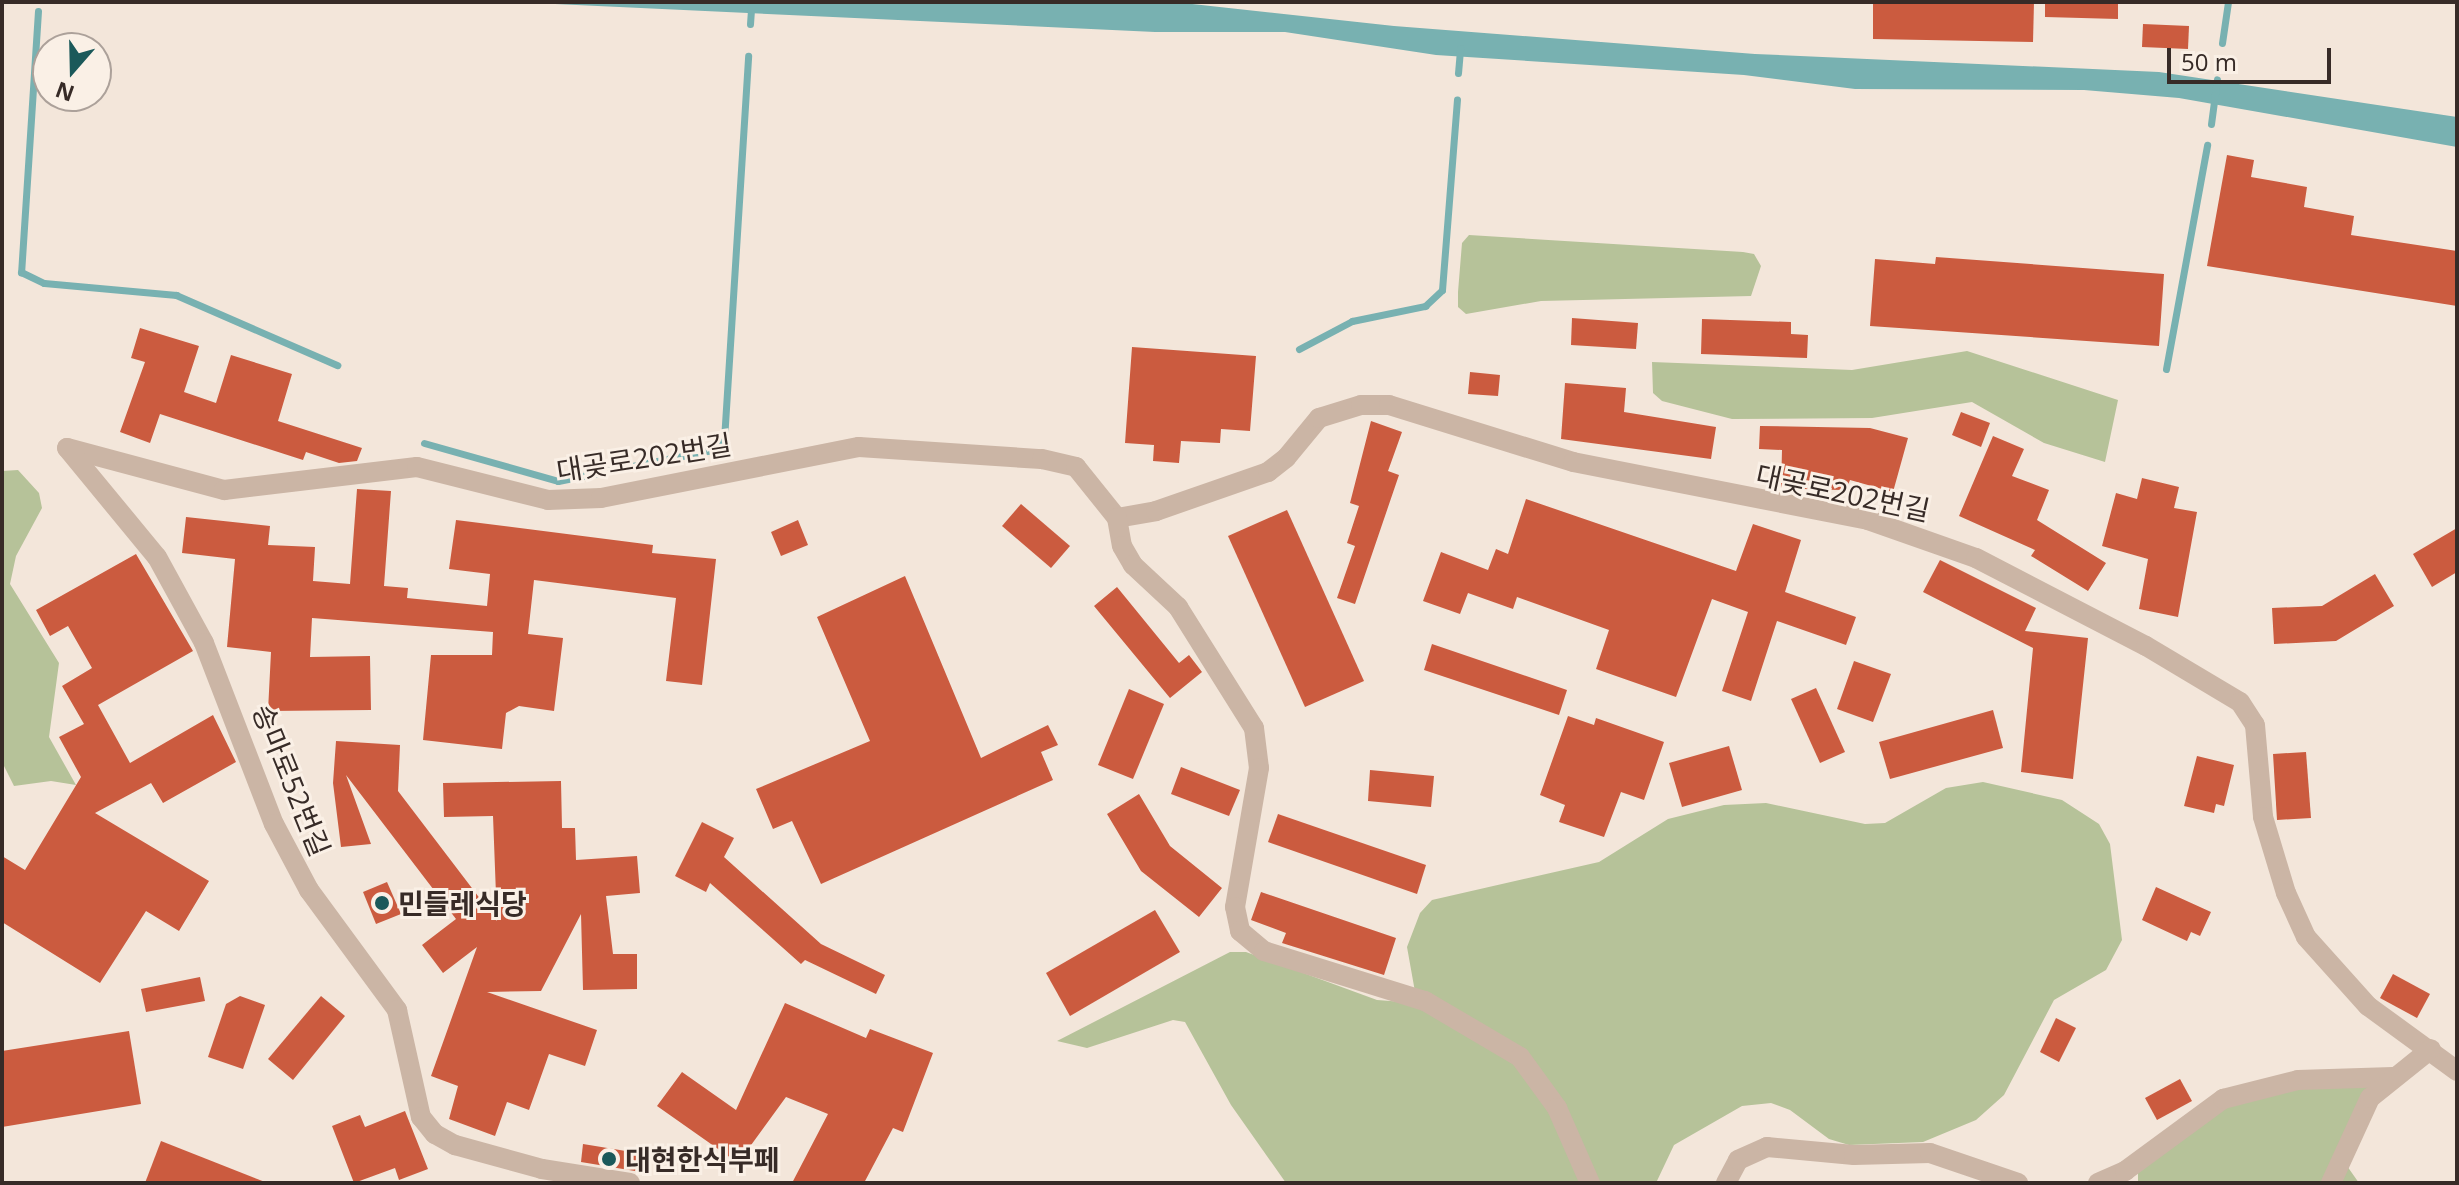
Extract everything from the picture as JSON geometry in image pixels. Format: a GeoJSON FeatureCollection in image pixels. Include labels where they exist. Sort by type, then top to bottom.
{"type":"FeatureCollection","features":[{"type":"Feature","properties":{"kind":"street","name":"대곶로202번길"},"geometry":{"type":"LineString","coordinates":[[1117,518],[1156,511],[1268,472],[1286,458],[1319,418],[1342,408],[1389,405],[1539,454],[1735,498],[1868,520],[1947,545],[2146,646],[2252,713],[2263,817],[2295,916],[2342,982],[2457,1071]]}},
{"type":"Feature","properties":{"kind":"street","name":"대곶로202번길"},"geometry":{"type":"LineString","coordinates":[[67,448],[224,490],[417,467],[548,500],[601,498],[859,447],[1042,459],[1076,467],[1117,518],[1122,546],[1133,565],[1178,607],[1254,728],[1259,768],[1234,919],[1248,941],[1302,964],[1425,1001],[1520,1057],[1557,1108],[1590,1183]]}},
{"type":"Feature","properties":{"kind":"street","name":"송마로52번길"},"geometry":{"type":"LineString","coordinates":[[67,448],[157,557],[204,643],[274,824],[302,877],[397,1010],[421,1117],[435,1134],[455,1145],[542,1169],[630,1183]]}},
{"type":"Feature","properties":{"kind":"street"},"geometry":{"type":"LineString","coordinates":[[2331,1183],[2365,1105],[2393,1077],[2431,1049]]}},
{"type":"Feature","properties":{"kind":"street"},"geometry":{"type":"LineString","coordinates":[[2098,1183],[2125,1171],[2223,1099],[2298,1080],[2393,1077]]}},
{"type":"Feature","properties":{"kind":"street"},"geometry":{"type":"LineString","coordinates":[[1726,1183],[1738,1160],[1767,1147],[1854,1155],[1930,1153],[2018,1183]]}},
{"type":"Feature","properties":{"kind":"green space"},"geometry":{"type":"Polygon","coordinates":[[[1469,235],[1743,252],[1754,254],[1761,266],[1751,296],[1541,301],[1466,314],[1458,307],[1458,292],[1462,243],[1469,235]]]}},
{"type":"Feature","properties":{"kind":"green space"},"geometry":{"type":"Polygon","coordinates":[[[1967,351],[2118,400],[2105,462],[2044,443],[1972,402],[1872,418],[1732,419],[1662,401],[1653,393],[1652,362],[1852,370],[1967,351]]]}},
{"type":"Feature","properties":{"kind":"green space"},"geometry":{"type":"Polygon","coordinates":[[[18,470],[39,493],[42,508],[16,556],[10,584],[59,663],[49,737],[76,785],[51,781],[14,786],[2,762],[2,471],[18,470]]]}},
{"type":"Feature","properties":{"kind":"green space"},"geometry":{"type":"Polygon","coordinates":[[[1983,782],[2062,800],[2099,824],[2110,844],[2122,940],[2106,970],[2054,1000],[2004,1095],[1976,1120],[1923,1142],[1849,1145],[1829,1139],[1790,1110],[1771,1103],[1742,1106],[1674,1145],[1656,1183],[1286,1183],[1231,1105],[1185,1022],[1173,1020],[1087,1048],[1057,1041],[1230,952],[1246,952],[1377,1000],[1417,1003],[1407,947],[1420,913],[1432,900],[1599,862],[1668,819],[1724,805],[1766,803],[1865,824],[1885,823],[1946,788],[1983,782]]]}},
{"type":"Feature","properties":{"kind":"green space"},"geometry":{"type":"Polygon","coordinates":[[[2373,1082],[2340,1156],[2359,1183],[2138,1183],[2138,1173],[2207,1114],[2271,1090],[2373,1082]]]}},
{"type":"Feature","properties":{"kind":"water"},"geometry":{"type":"Polygon","coordinates":[[[512,2],[1174,2],[1394,26],[1755,54],[2159,72],[2457,117],[2457,147],[2179,98],[2084,90],[1855,89],[1744,75],[1436,55],[1285,32],[1155,32],[512,2]]]}},
{"type":"Feature","properties":{"kind":"building"},"geometry":{"type":"Polygon","coordinates":[[[1873,2],[2034,2],[2033,42],[1873,39],[1873,2]]]}},
{"type":"Feature","properties":{"kind":"building"},"geometry":{"type":"Polygon","coordinates":[[[2045,2],[2118,2],[2118,19],[2045,17],[2045,2]]]}},
{"type":"Feature","properties":{"kind":"building"},"geometry":{"type":"Polygon","coordinates":[[[2143,24],[2189,26],[2188,49],[2142,47],[2143,24]]]}},
{"type":"Feature","properties":{"kind":"building"},"geometry":{"type":"Polygon","coordinates":[[[2227,155],[2254,160],[2251,177],[2307,187],[2304,207],[2354,216],[2351,235],[2457,251],[2457,306],[2207,266],[2227,155]]]}},
{"type":"Feature","properties":{"kind":"building"},"geometry":{"type":"Polygon","coordinates":[[[1936,257],[2164,274],[2159,346],[1870,326],[1875,259],[1935,264],[1936,257]]]}},
{"type":"Feature","properties":{"kind":"building"},"geometry":{"type":"Polygon","coordinates":[[[1572,318],[1638,323],[1636,349],[1571,345],[1572,318]]]}},
{"type":"Feature","properties":{"kind":"building"},"geometry":{"type":"Polygon","coordinates":[[[1702,319],[1791,322],[1791,334],[1808,335],[1807,358],[1701,354],[1702,319]]]}},
{"type":"Feature","properties":{"kind":"building"},"geometry":{"type":"Polygon","coordinates":[[[140,328],[199,346],[184,392],[216,403],[231,355],[292,374],[278,421],[362,448],[357,461],[339,463],[306,452],[303,460],[160,414],[150,443],[120,432],[145,362],[131,358],[140,328]]]}},
{"type":"Feature","properties":{"kind":"building"},"geometry":{"type":"Polygon","coordinates":[[[1132,347],[1256,356],[1250,431],[1221,429],[1220,443],[1181,441],[1179,463],[1153,461],[1154,445],[1125,443],[1132,347]]]}},
{"type":"Feature","properties":{"kind":"building"},"geometry":{"type":"Polygon","coordinates":[[[1470,372],[1500,375],[1498,396],[1468,394],[1470,372]]]}},
{"type":"Feature","properties":{"kind":"building"},"geometry":{"type":"Polygon","coordinates":[[[1565,383],[1626,388],[1624,412],[1716,427],[1711,459],[1561,439],[1565,383]]]}},
{"type":"Feature","properties":{"kind":"building"},"geometry":{"type":"Polygon","coordinates":[[[1961,412],[1990,423],[1981,447],[1952,435],[1961,412]]]}},
{"type":"Feature","properties":{"kind":"building"},"geometry":{"type":"Polygon","coordinates":[[[1371,421],[1402,432],[1388,471],[1399,475],[1355,604],[1337,598],[1355,546],[1347,543],[1359,506],[1350,503],[1371,421]]]}},
{"type":"Feature","properties":{"kind":"building"},"geometry":{"type":"Polygon","coordinates":[[[1760,426],[1870,428],[1908,438],[1893,492],[1850,480],[1846,490],[1781,489],[1782,450],[1759,449],[1760,426]]]}},
{"type":"Feature","properties":{"kind":"building"},"geometry":{"type":"Polygon","coordinates":[[[1993,436],[2024,449],[2012,476],[2049,490],[2037,520],[2106,563],[2088,591],[2031,556],[2035,550],[1959,516],[1993,436]]]}},
{"type":"Feature","properties":{"kind":"building"},"geometry":{"type":"Polygon","coordinates":[[[2142,478],[2179,487],[2174,508],[2197,512],[2178,617],[2139,609],[2148,559],[2102,546],[2116,493],[2137,499],[2142,478]]]}},
{"type":"Feature","properties":{"kind":"building"},"geometry":{"type":"Polygon","coordinates":[[[357,489],[391,491],[384,586],[408,588],[407,598],[487,606],[490,574],[449,569],[456,520],[653,545],[652,553],[716,559],[702,685],[666,681],[676,598],[534,580],[528,634],[563,638],[554,711],[519,706],[506,713],[502,749],[423,740],[431,655],[492,655],[493,632],[312,618],[310,657],[370,656],[371,710],[268,711],[271,652],[227,647],[235,559],[182,553],[186,517],[270,526],[268,545],[315,547],[313,581],[350,584],[357,489]]]}},
{"type":"Feature","properties":{"kind":"building"},"geometry":{"type":"Polygon","coordinates":[[[1526,499],[1736,571],[1753,524],[1801,540],[1785,592],[1856,617],[1846,645],[1777,621],[1751,701],[1722,691],[1748,612],[1712,599],[1676,697],[1596,669],[1609,630],[1517,597],[1513,609],[1468,593],[1460,614],[1423,601],[1441,552],[1488,570],[1496,549],[1508,554],[1526,499]]]}},
{"type":"Feature","properties":{"kind":"building"},"geometry":{"type":"Polygon","coordinates":[[[1021,504],[1070,546],[1051,568],[1002,526],[1021,504]]]}},
{"type":"Feature","properties":{"kind":"building"},"geometry":{"type":"Polygon","coordinates":[[[1287,510],[1364,681],[1305,707],[1228,536],[1287,510]]]}},
{"type":"Feature","properties":{"kind":"building"},"geometry":{"type":"Polygon","coordinates":[[[798,520],[808,545],[781,556],[771,532],[798,520]]]}},
{"type":"Feature","properties":{"kind":"building"},"geometry":{"type":"Polygon","coordinates":[[[2457,528],[2457,572],[2432,587],[2413,554],[2457,528]]]}},
{"type":"Feature","properties":{"kind":"building"},"geometry":{"type":"Polygon","coordinates":[[[136,554],[193,651],[98,705],[130,763],[213,715],[236,762],[163,803],[151,783],[95,813],[209,881],[179,931],[146,911],[100,983],[2,922],[2,856],[25,870],[81,777],[59,737],[84,724],[62,686],[92,668],[68,626],[50,636],[36,610],[136,554]]]}},
{"type":"Feature","properties":{"kind":"building"},"geometry":{"type":"Polygon","coordinates":[[[1940,560],[2036,608],[2025,631],[2088,638],[2073,779],[2021,772],[2033,648],[1923,592],[1940,560]]]}},
{"type":"Feature","properties":{"kind":"building"},"geometry":{"type":"Polygon","coordinates":[[[2375,574],[2394,606],[2336,641],[2274,644],[2272,608],[2322,606],[2375,574]]]}},
{"type":"Feature","properties":{"kind":"building"},"geometry":{"type":"Polygon","coordinates":[[[905,576],[981,758],[1048,725],[1058,745],[1041,752],[1053,780],[821,884],[792,821],[773,829],[756,789],[870,741],[817,617],[905,576]]]}},
{"type":"Feature","properties":{"kind":"building"},"geometry":{"type":"Polygon","coordinates":[[[1117,587],[1179,663],[1189,655],[1202,672],[1170,698],[1094,606],[1117,587]]]}},
{"type":"Feature","properties":{"kind":"building"},"geometry":{"type":"Polygon","coordinates":[[[1432,644],[1567,690],[1559,715],[1424,670],[1432,644]]]}},
{"type":"Feature","properties":{"kind":"building"},"geometry":{"type":"Polygon","coordinates":[[[1854,661],[1891,674],[1873,722],[1837,709],[1854,661]]]}},
{"type":"Feature","properties":{"kind":"building"},"geometry":{"type":"Polygon","coordinates":[[[1816,688],[1845,752],[1820,763],[1791,699],[1816,688]]]}},
{"type":"Feature","properties":{"kind":"building"},"geometry":{"type":"Polygon","coordinates":[[[1129,689],[1164,704],[1133,779],[1098,765],[1129,689]]]}},
{"type":"Feature","properties":{"kind":"building"},"geometry":{"type":"Polygon","coordinates":[[[1993,710],[2003,748],[1890,779],[1879,742],[1993,710]]]}},
{"type":"Feature","properties":{"kind":"building"},"geometry":{"type":"Polygon","coordinates":[[[1568,716],[1594,725],[1596,718],[1664,742],[1644,800],[1621,792],[1604,837],[1559,822],[1565,805],[1540,795],[1568,716]]]}},
{"type":"Feature","properties":{"kind":"building"},"geometry":{"type":"Polygon","coordinates":[[[336,741],[400,745],[398,791],[497,921],[493,816],[444,817],[443,783],[561,781],[562,828],[575,828],[576,860],[637,856],[640,893],[606,896],[613,954],[637,954],[637,989],[583,990],[581,914],[541,991],[487,992],[597,1030],[585,1066],[549,1054],[529,1110],[507,1102],[495,1136],[449,1119],[458,1086],[431,1076],[477,947],[443,973],[422,945],[456,919],[346,775],[371,844],[341,847],[333,783],[336,741]]]}},
{"type":"Feature","properties":{"kind":"building"},"geometry":{"type":"Polygon","coordinates":[[[1729,746],[1742,790],[1682,807],[1669,763],[1729,746]]]}},
{"type":"Feature","properties":{"kind":"building"},"geometry":{"type":"Polygon","coordinates":[[[2306,752],[2311,818],[2277,820],[2273,754],[2306,752]]]}},
{"type":"Feature","properties":{"kind":"building"},"geometry":{"type":"Polygon","coordinates":[[[2197,756],[2234,765],[2224,806],[2216,804],[2214,813],[2184,806],[2197,756]]]}},
{"type":"Feature","properties":{"kind":"building"},"geometry":{"type":"Polygon","coordinates":[[[1181,767],[1240,790],[1229,816],[1171,794],[1181,767]]]}},
{"type":"Feature","properties":{"kind":"building"},"geometry":{"type":"Polygon","coordinates":[[[1370,770],[1434,776],[1431,807],[1368,801],[1370,770]]]}},
{"type":"Feature","properties":{"kind":"building"},"geometry":{"type":"Polygon","coordinates":[[[1139,794],[1170,846],[1222,888],[1199,917],[1141,871],[1107,814],[1139,794]]]}},
{"type":"Feature","properties":{"kind":"building"},"geometry":{"type":"Polygon","coordinates":[[[1278,814],[1426,865],[1417,894],[1268,842],[1278,814]]]}},
{"type":"Feature","properties":{"kind":"building"},"geometry":{"type":"Polygon","coordinates":[[[702,822],[734,838],[724,857],[821,944],[885,975],[876,994],[805,960],[801,964],[710,883],[706,892],[675,876],[702,822]]]}},
{"type":"Feature","properties":{"kind":"building","name":"민들레식당"},"geometry":{"type":"Polygon","coordinates":[[[387,882],[401,914],[376,924],[363,892],[387,882]]]}},
{"type":"Feature","properties":{"kind":"building"},"geometry":{"type":"Polygon","coordinates":[[[2156,887],[2211,912],[2200,936],[2191,932],[2187,941],[2142,920],[2156,887]]]}},
{"type":"Feature","properties":{"kind":"building"},"geometry":{"type":"Polygon","coordinates":[[[1261,892],[1396,938],[1384,975],[1282,943],[1286,933],[1251,920],[1261,892]]]}},
{"type":"Feature","properties":{"kind":"building"},"geometry":{"type":"Polygon","coordinates":[[[1155,910],[1180,952],[1070,1016],[1046,973],[1155,910]]]}},
{"type":"Feature","properties":{"kind":"building"},"geometry":{"type":"Polygon","coordinates":[[[2393,974],[2430,994],[2417,1018],[2380,998],[2393,974]]]}},
{"type":"Feature","properties":{"kind":"building"},"geometry":{"type":"Polygon","coordinates":[[[200,977],[205,1001],[146,1012],[141,989],[200,977]]]}},
{"type":"Feature","properties":{"kind":"building"},"geometry":{"type":"Polygon","coordinates":[[[240,996],[265,1005],[243,1069],[208,1057],[226,1004],[240,996]]]}},
{"type":"Feature","properties":{"kind":"building"},"geometry":{"type":"Polygon","coordinates":[[[321,996],[345,1016],[293,1080],[268,1059],[321,996]]]}},
{"type":"Feature","properties":{"kind":"building"},"geometry":{"type":"Polygon","coordinates":[[[785,1003],[866,1038],[870,1029],[933,1053],[903,1132],[893,1128],[864,1183],[792,1183],[828,1114],[786,1097],[738,1163],[657,1106],[682,1072],[736,1110],[785,1003]]]}},
{"type":"Feature","properties":{"kind":"building"},"geometry":{"type":"Polygon","coordinates":[[[2056,1018],[2076,1028],[2059,1062],[2040,1052],[2056,1018]]]}},
{"type":"Feature","properties":{"kind":"building"},"geometry":{"type":"Polygon","coordinates":[[[129,1031],[141,1104],[2,1127],[2,1051],[129,1031]]]}},
{"type":"Feature","properties":{"kind":"building"},"geometry":{"type":"Polygon","coordinates":[[[2180,1079],[2192,1101],[2157,1120],[2145,1098],[2180,1079]]]}},
{"type":"Feature","properties":{"kind":"building"},"geometry":{"type":"Polygon","coordinates":[[[405,1111],[428,1169],[399,1180],[395,1168],[354,1183],[332,1126],[360,1115],[365,1127],[405,1111]]]}},
{"type":"Feature","properties":{"kind":"building"},"geometry":{"type":"Polygon","coordinates":[[[161,1141],[265,1182],[265,1183],[145,1183],[161,1141]]]}},
{"type":"Feature","properties":{"kind":"building","name":"대현한식부페"},"geometry":{"type":"Polygon","coordinates":[[[583,1144],[638,1153],[635,1171],[581,1162],[583,1144]]]}},
{"type":"Feature","properties":{"kind":"waterway"},"geometry":{"type":"LineString","coordinates":[[2222,43],[2228,2]]}},
{"type":"Feature","properties":{"kind":"waterway"},"geometry":{"type":"LineString","coordinates":[[750,24],[751,8]]}},
{"type":"Feature","properties":{"kind":"waterway"},"geometry":{"type":"LineString","coordinates":[[38,11],[21,272],[44,283],[176,295],[337,365]]}},
{"type":"Feature","properties":{"kind":"waterway"},"geometry":{"type":"LineString","coordinates":[[1458,73],[1460,48]]}},
{"type":"Feature","properties":{"kind":"waterway"},"geometry":{"type":"LineString","coordinates":[[424,443],[558,481],[717,449],[724,440],[748,56]]}},
{"type":"Feature","properties":{"kind":"waterway"},"geometry":{"type":"LineString","coordinates":[[2211,124],[2217,79]]}},
{"type":"Feature","properties":{"kind":"waterway"},"geometry":{"type":"LineString","coordinates":[[1299,349],[1352,321],[1425,306],[1442,290],[1457,100]]}},
{"type":"Feature","properties":{"kind":"waterway"},"geometry":{"type":"LineString","coordinates":[[2166,369],[2207,145]]}},
{"type":"Feature","properties":{"kind":"place","name":"민들레식당"},"geometry":{"type":"Point","coordinates":[382,903]}},
{"type":"Feature","properties":{"kind":"place","name":"대현한식부페"},"geometry":{"type":"Point","coordinates":[609,1159]}}]}
